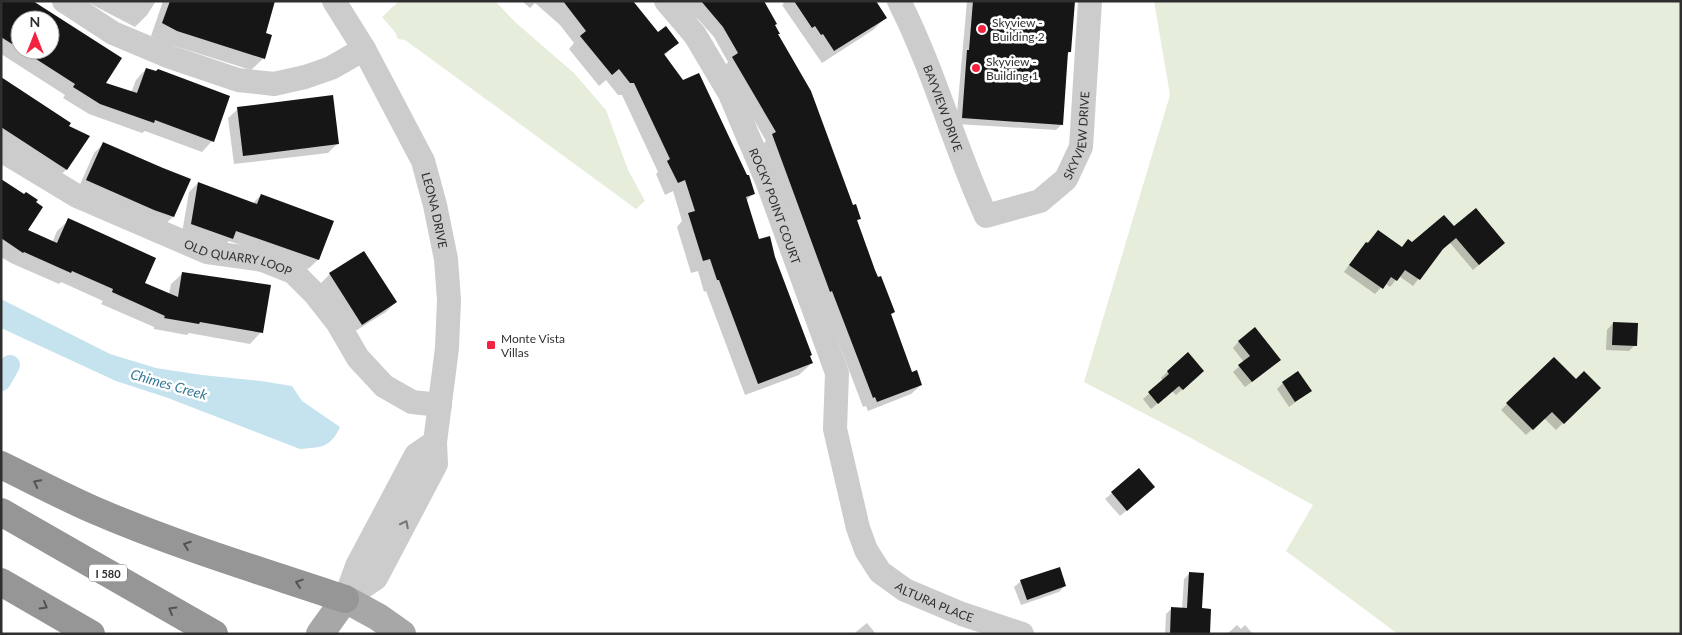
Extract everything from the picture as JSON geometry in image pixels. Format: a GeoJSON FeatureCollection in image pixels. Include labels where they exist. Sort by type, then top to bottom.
{"type":"FeatureCollection","features":[{"type":"Feature","properties":{"kind":"highway"},"geometry":{"type":"LineString","coordinates":[[1,464],[94,510],[139,528],[210,554],[345,598]]}},
{"type":"Feature","properties":{"kind":"highway","name":"I 580"},"geometry":{"type":"LineString","coordinates":[[1,512],[214,634]]}},
{"type":"Feature","properties":{"kind":"highway"},"geometry":{"type":"LineString","coordinates":[[1,582],[91,634]]}},
{"type":"Feature","properties":{"kind":"main road"},"geometry":{"type":"LineString","coordinates":[[320,634],[345,598],[402,634]]}},
{"type":"Feature","properties":{"kind":"street"},"geometry":{"type":"LineString","coordinates":[[64,1],[113,33],[170,57],[238,80],[274,84],[305,77],[331,68],[364,49]]}},
{"type":"Feature","properties":{"kind":"street","name":"LEONA DRIVE"},"geometry":{"type":"LineString","coordinates":[[334,1],[364,49],[423,161],[435,205],[446,259],[449,300],[447,348],[435,442],[416,455],[357,566],[345,598]]}},
{"type":"Feature","properties":{"kind":"street","name":"ROCKY POINT COURT"},"geometry":{"type":"LineString","coordinates":[[666,1],[695,35],[730,94],[767,181],[836,373],[835,429],[858,528],[866,550],[880,572]]}},
{"type":"Feature","properties":{"kind":"street","name":"BAYVIEW DRIVE"},"geometry":{"type":"LineString","coordinates":[[898,1],[910,24],[935,84],[972,186],[986,216]]}},
{"type":"Feature","properties":{"kind":"street","name":"SKYVIEW DRIVE"},"geometry":{"type":"LineString","coordinates":[[986,216],[1040,201],[1066,178],[1081,147],[1090,1]]}},
{"type":"Feature","properties":{"kind":"street","name":"OLD QUARRY LOOP"},"geometry":{"type":"LineString","coordinates":[[1,150],[77,196],[207,252],[263,260],[293,272],[315,294],[337,322],[358,358],[384,386],[412,402],[440,405]]}},
{"type":"Feature","properties":{"kind":"street","name":"ALTURA PLACE"},"geometry":{"type":"LineString","coordinates":[[880,572],[905,590],[962,614],[1022,634]]}},
{"type":"Feature","properties":{"kind":"green space"},"geometry":{"type":"Polygon","coordinates":[[[399,1],[495,1],[515,22],[574,73],[606,110],[628,170],[645,201],[636,209],[405,40],[398,39],[395,32],[382,17],[399,1]]]}},
{"type":"Feature","properties":{"kind":"green space"},"geometry":{"type":"Polygon","coordinates":[[[1154,1],[1681,1],[1681,634],[1398,634],[1286,551],[1313,505],[1084,382],[1170,95],[1154,1]]]}},
{"type":"Feature","properties":{"kind":"water"},"geometry":{"type":"Polygon","coordinates":[[[1,299],[110,354],[156,368],[292,386],[302,401],[340,427],[329,443],[320,447],[300,449],[168,398],[116,381],[1,328],[1,299]]]}},
{"type":"Feature","properties":{"kind":"building"},"geometry":{"type":"Polygon","coordinates":[[[1,1],[33,1],[47,10],[10,10],[10,43],[1,37],[1,1]]]}},
{"type":"Feature","properties":{"kind":"building"},"geometry":{"type":"Polygon","coordinates":[[[170,1],[275,1],[266,33],[272,35],[265,59],[177,31],[162,23],[170,1]]]}},
{"type":"Feature","properties":{"kind":"building"},"geometry":{"type":"Polygon","coordinates":[[[563,1],[633,1],[658,32],[666,26],[679,43],[664,54],[683,80],[699,73],[747,175],[749,175],[755,194],[746,197],[759,239],[770,236],[775,257],[812,355],[810,356],[813,363],[758,384],[710,259],[703,261],[688,213],[695,211],[685,180],[678,183],[667,161],[670,159],[634,83],[630,83],[619,69],[612,75],[580,36],[586,31],[563,1]]]}},
{"type":"Feature","properties":{"kind":"building"},"geometry":{"type":"Polygon","coordinates":[[[701,1],[764,1],[777,24],[775,25],[780,34],[778,34],[811,91],[853,205],[856,204],[861,219],[857,220],[875,270],[878,277],[881,276],[895,312],[891,314],[912,372],[917,370],[922,385],[877,402],[875,397],[873,398],[832,291],[830,292],[772,134],[776,132],[732,57],[738,53],[723,27],[701,1]]]}},
{"type":"Feature","properties":{"kind":"building"},"geometry":{"type":"Polygon","coordinates":[[[794,1],[876,1],[887,18],[834,51],[823,34],[821,35],[815,26],[812,28],[794,1]]]}},
{"type":"Feature","properties":{"kind":"building"},"geometry":{"type":"Polygon","coordinates":[[[973,1],[1075,1],[1071,52],[1068,52],[1063,125],[962,118],[973,1]]]}},
{"type":"Feature","properties":{"kind":"building"},"geometry":{"type":"Polygon","coordinates":[[[60,18],[122,58],[106,83],[137,93],[146,68],[156,71],[158,69],[230,96],[214,142],[155,120],[154,123],[100,104],[73,87],[75,84],[38,60],[60,60],[60,18]]]}},
{"type":"Feature","properties":{"kind":"building"},"geometry":{"type":"Polygon","coordinates":[[[1,77],[71,123],[69,126],[90,136],[67,170],[1,127],[1,77]]]}},
{"type":"Feature","properties":{"kind":"building"},"geometry":{"type":"Polygon","coordinates":[[[333,95],[339,144],[243,156],[237,107],[333,95]]]}},
{"type":"Feature","properties":{"kind":"building"},"geometry":{"type":"Polygon","coordinates":[[[103,142],[191,179],[174,217],[86,180],[103,142]]]}},
{"type":"Feature","properties":{"kind":"building"},"geometry":{"type":"Polygon","coordinates":[[[1,179],[24,194],[26,192],[38,200],[36,202],[43,207],[28,230],[57,243],[68,218],[156,258],[145,283],[178,297],[182,272],[271,285],[263,333],[164,318],[165,316],[112,292],[113,289],[23,253],[1,238],[1,179]]]}},
{"type":"Feature","properties":{"kind":"building"},"geometry":{"type":"Polygon","coordinates":[[[198,182],[257,204],[261,194],[334,221],[319,260],[236,231],[233,239],[191,224],[198,182]]]}},
{"type":"Feature","properties":{"kind":"building"},"geometry":{"type":"Polygon","coordinates":[[[1476,208],[1505,243],[1479,265],[1456,238],[1443,249],[1420,280],[1405,270],[1397,281],[1391,277],[1383,289],[1349,265],[1366,242],[1368,243],[1378,230],[1402,247],[1408,239],[1412,242],[1444,215],[1454,226],[1476,208]]]}},
{"type":"Feature","properties":{"kind":"building"},"geometry":{"type":"Polygon","coordinates":[[[364,251],[397,302],[362,325],[329,273],[364,251]]]}},
{"type":"Feature","properties":{"kind":"building"},"geometry":{"type":"Polygon","coordinates":[[[1613,322],[1638,323],[1637,346],[1612,345],[1613,322]]]}},
{"type":"Feature","properties":{"kind":"building"},"geometry":{"type":"Polygon","coordinates":[[[1255,327],[1281,360],[1252,382],[1238,365],[1250,356],[1238,341],[1255,327]]]}},
{"type":"Feature","properties":{"kind":"building"},"geometry":{"type":"Polygon","coordinates":[[[1188,352],[1204,371],[1183,390],[1179,386],[1158,404],[1148,392],[1169,374],[1167,371],[1188,352]]]}},
{"type":"Feature","properties":{"kind":"building"},"geometry":{"type":"Polygon","coordinates":[[[1554,357],[1576,379],[1584,371],[1601,388],[1564,424],[1552,412],[1533,430],[1506,403],[1554,357]]]}},
{"type":"Feature","properties":{"kind":"building"},"geometry":{"type":"Polygon","coordinates":[[[1298,371],[1312,391],[1295,402],[1282,382],[1298,371]]]}},
{"type":"Feature","properties":{"kind":"building"},"geometry":{"type":"Polygon","coordinates":[[[1139,468],[1155,487],[1127,511],[1111,492],[1139,468]]]}},
{"type":"Feature","properties":{"kind":"building"},"geometry":{"type":"Polygon","coordinates":[[[1060,567],[1066,586],[1027,600],[1020,580],[1060,567]]]}},
{"type":"Feature","properties":{"kind":"building"},"geometry":{"type":"Polygon","coordinates":[[[1189,572],[1204,573],[1202,608],[1211,609],[1210,634],[1170,634],[1171,607],[1187,608],[1189,572]]]}},
{"type":"Feature","properties":{"kind":"waterway","name":"Chimes Creek"},"geometry":{"type":"LineString","coordinates":[[1,381],[10,365]]}},
{"type":"Feature","properties":{"kind":"place","name":"Skyview - Building 2"},"geometry":{"type":"Point","coordinates":[982,29]}},
{"type":"Feature","properties":{"kind":"place","name":"Skyview - Building 1"},"geometry":{"type":"Point","coordinates":[976,68]}},
{"type":"Feature","properties":{"kind":"place","name":"Monte Vista Villas"},"geometry":{"type":"Point","coordinates":[491,345]}}]}
